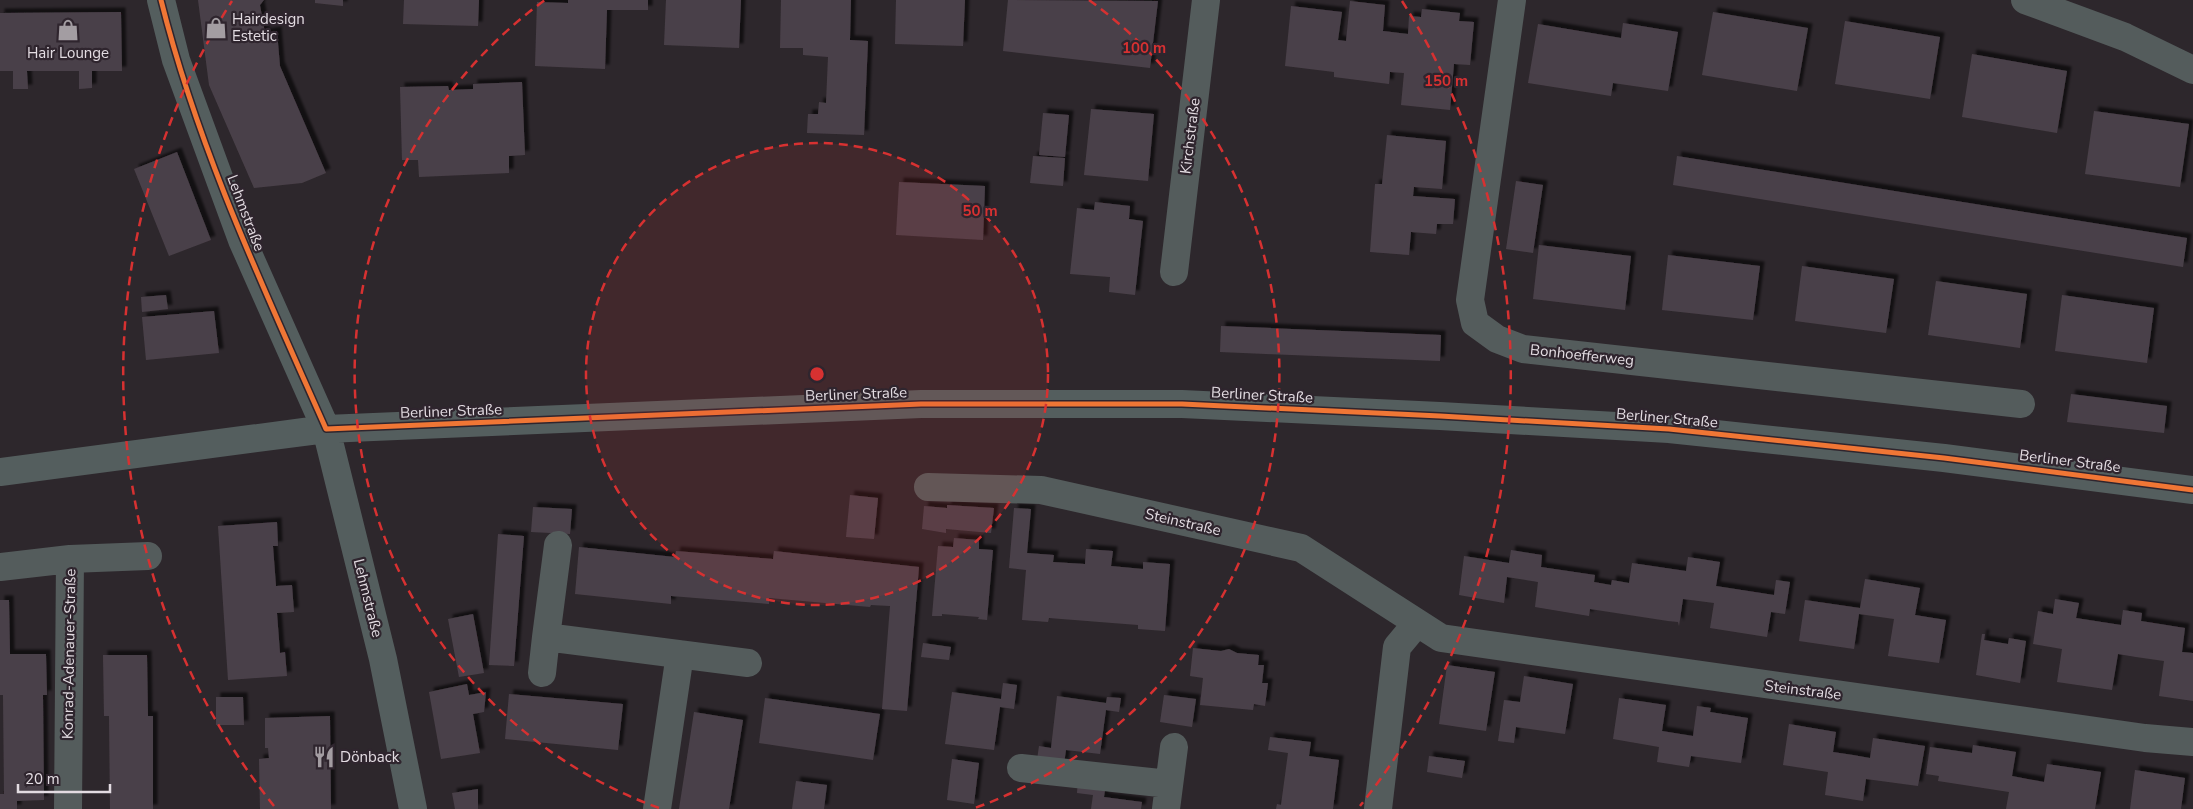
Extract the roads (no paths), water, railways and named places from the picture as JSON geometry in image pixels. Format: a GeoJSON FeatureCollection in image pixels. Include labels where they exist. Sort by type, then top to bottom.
{"type":"FeatureCollection","features":[{"type":"Feature","properties":{"kind":"main road","name":"Lehmstraße"},"geometry":{"type":"LineString","coordinates":[[161,0],[176,60],[242,240],[326,429],[383,659],[413,809]]}},
{"type":"Feature","properties":{"kind":"main road","name":"Berliner Straße"},"geometry":{"type":"LineString","coordinates":[[0,472],[326,429],[921,404],[1182,404],[1669,429],[1944,458],[2193,490]]}},
{"type":"Feature","properties":{"kind":"street","name":"Kirchstraße"},"geometry":{"type":"LineString","coordinates":[[1174,272],[1206,0]]}},
{"type":"Feature","properties":{"kind":"street","name":"Bonhoefferweg"},"geometry":{"type":"LineString","coordinates":[[1512,0],[1470,300],[1475,323],[1497,339],[1523,349],[2021,404]]}},
{"type":"Feature","properties":{"kind":"street"},"geometry":{"type":"LineString","coordinates":[[2025,0],[2125,37],[2193,70]]}},
{"type":"Feature","properties":{"kind":"street","name":"Steinstraße"},"geometry":{"type":"LineString","coordinates":[[928,487],[1041,490],[1301,548],[1441,638],[2145,738],[2193,742]]}},
{"type":"Feature","properties":{"kind":"street"},"geometry":{"type":"LineString","coordinates":[[542,673],[558,545]]}},
{"type":"Feature","properties":{"kind":"street"},"geometry":{"type":"LineString","coordinates":[[0,567],[70,559],[148,556]]}},
{"type":"Feature","properties":{"kind":"street","name":"Konrad-Adenauer-Straße"},"geometry":{"type":"LineString","coordinates":[[68,809],[70,559]]}},
{"type":"Feature","properties":{"kind":"street"},"geometry":{"type":"LineString","coordinates":[[1378,809],[1397,647],[1417,623]]}},
{"type":"Feature","properties":{"kind":"street"},"geometry":{"type":"LineString","coordinates":[[546,637],[748,663]]}},
{"type":"Feature","properties":{"kind":"street"},"geometry":{"type":"LineString","coordinates":[[657,809],[680,654]]}},
{"type":"Feature","properties":{"kind":"street"},"geometry":{"type":"LineString","coordinates":[[1021,768],[1168,796],[1174,747]]}},
{"type":"Feature","properties":{"kind":"place","name":"Hairdesign Estetic"},"geometry":{"type":"Point","coordinates":[216,28]}},
{"type":"Feature","properties":{"kind":"place","name":"Hair Lounge"},"geometry":{"type":"Point","coordinates":[68,30]}},
{"type":"Feature","properties":{"kind":"place","name":"Dönback"},"geometry":{"type":"Point","coordinates":[324,757]}}]}
